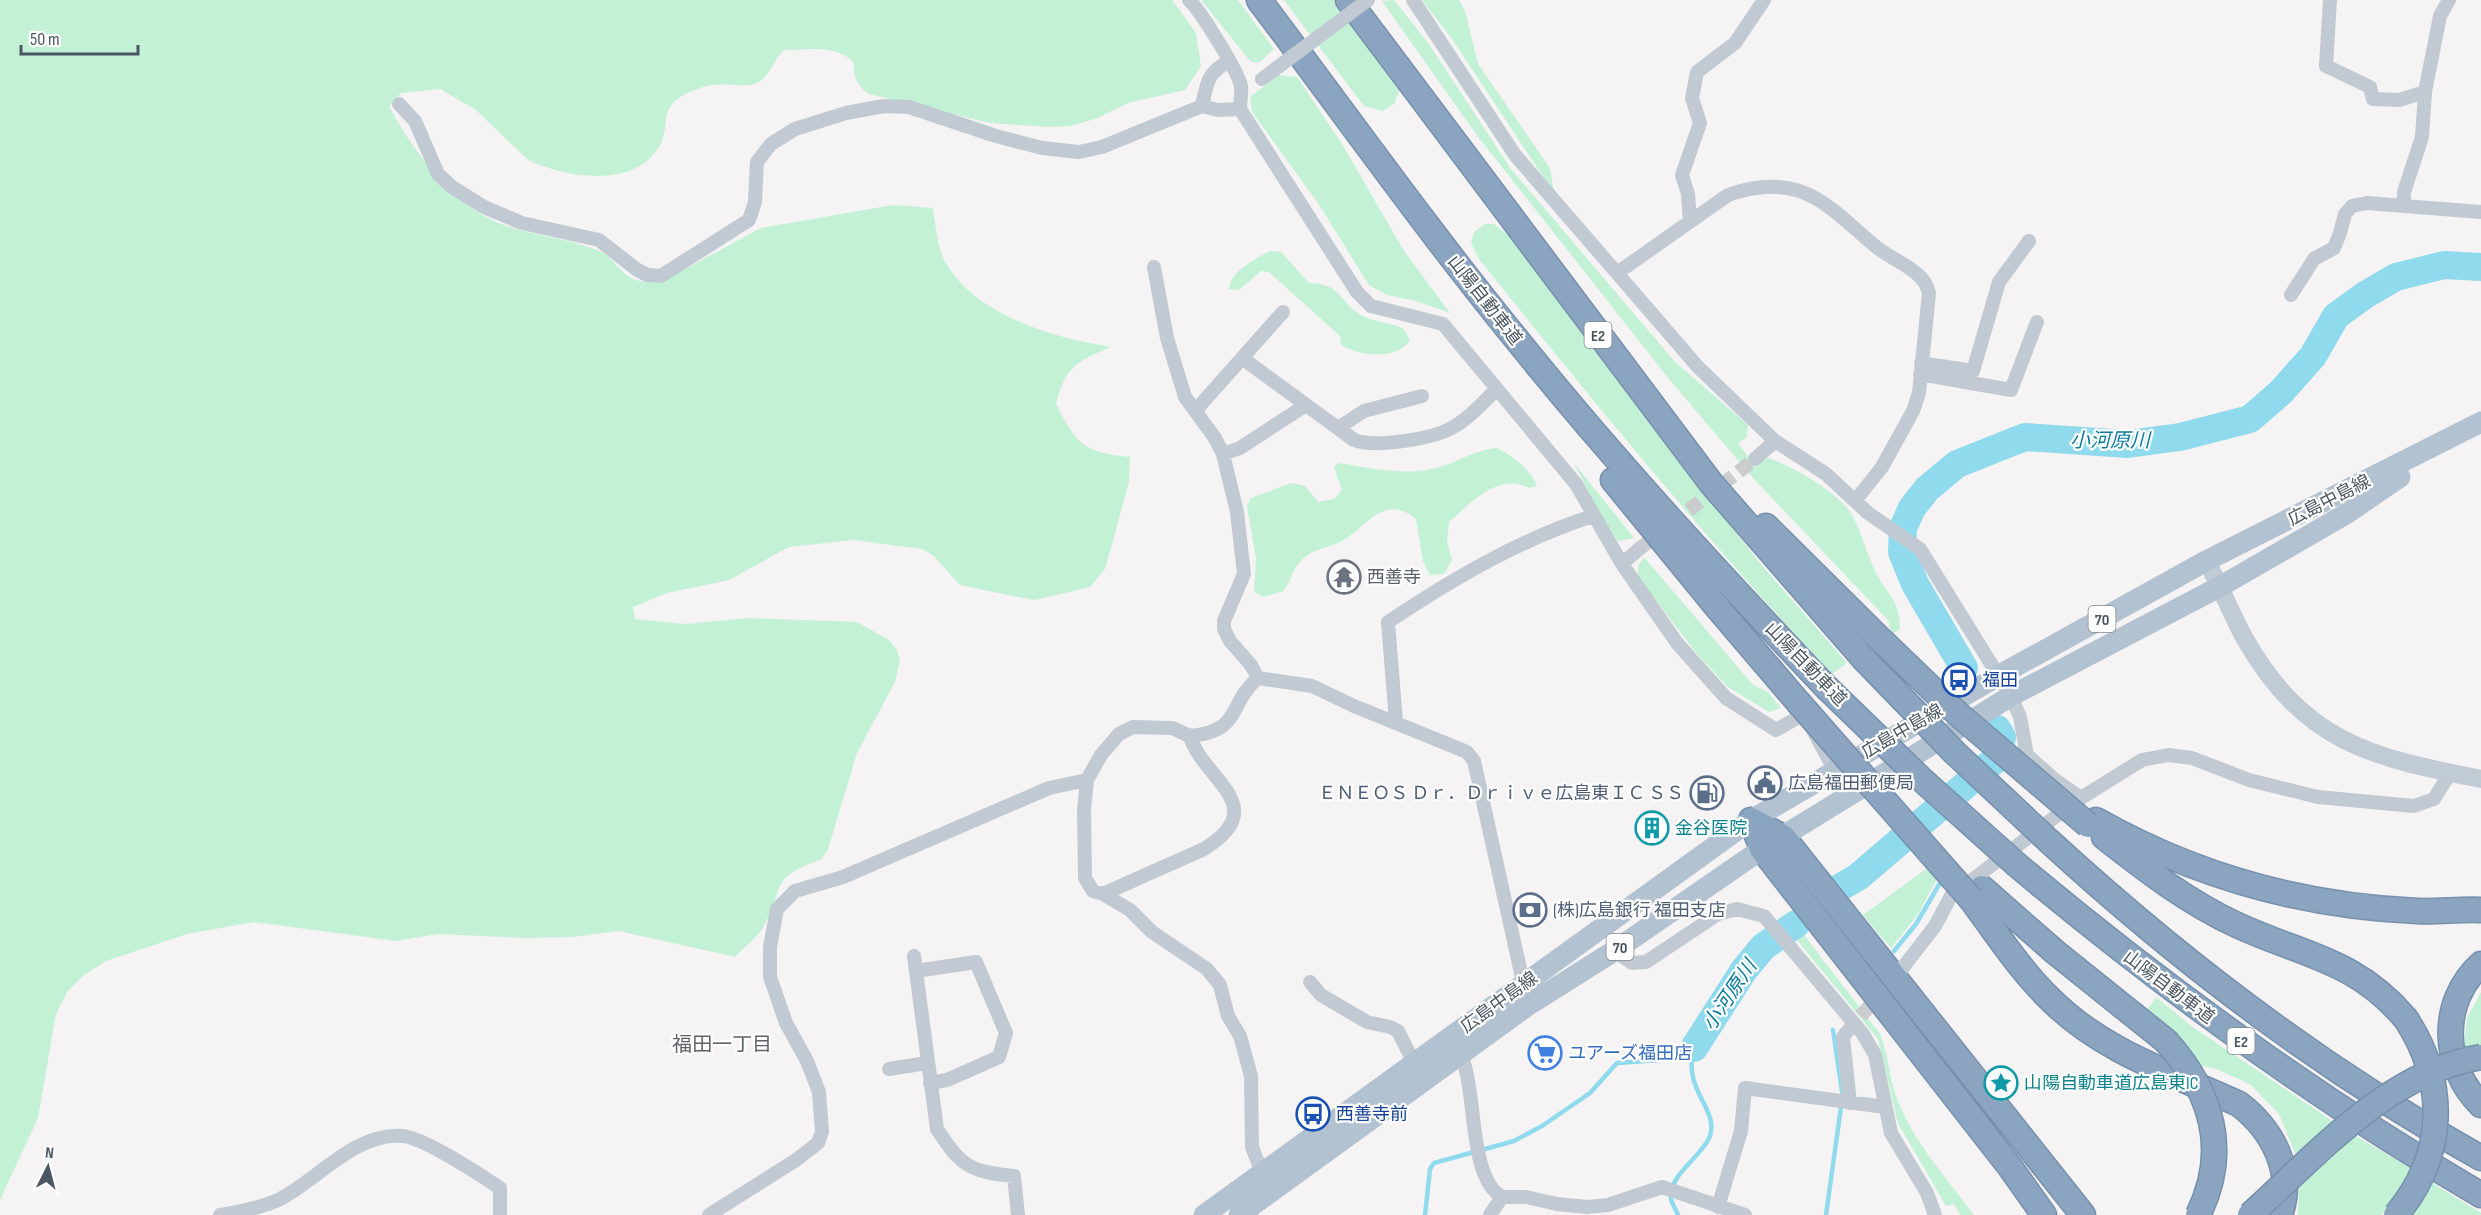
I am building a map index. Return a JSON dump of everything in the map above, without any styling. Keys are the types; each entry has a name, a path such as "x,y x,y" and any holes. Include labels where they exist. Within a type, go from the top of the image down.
{"highway":[{"name":"山陽自動車道","path":"1259,0 1453,259 1576,412 1665,516 1826,687 1920,778 2094,930 2258,1054 2346,1113 2481,1195"},
{"name":"山陽自動車道","path":"1348,0 1711,483 1863,658 1955,753 2123,909 2269,1022 2365,1088 2481,1158"},
{"path":"1453,259 1515,355 1708,597 1860,772 1977,894 2055,952 2166,1041 2192,1074 2204,1095 2210,1115 2212,1164 2208,1190 2198,1215"},
{"path":"1629,375 1764,524 1958,714 2037,783 2092,823 2138,864 2202,907 2238,926 2312,953 2357,974 2377,988 2406,1019 2429,1061 2436,1111 2433,1136 2422,1178 2396,1215"},
{"path":"1751,820 1783,837 2083,1215"},
{"path":"1751,820 1762,849 2003,1158 2044,1215"},
{"path":"2092,823 2160,853 2259,888 2324,902 2386,909 2481,910"},
{"path":"1977,894 2031,979 2078,1023 2134,1058 2239,1104 2254,1116 2276,1147 2282,1167 2284,1190 2280,1215"},
{"path":"2481,964 2471,974 2459,993 2451,1016 2449,1038 2452,1056 2461,1080 2481,1105"},
{"path":"2250,1215 2394,1090 2441,1066 2481,1057"}],"main road":[{"name":"広島中島線","path":"1204,1215 1266,1182 1526,995 1751,820 1834,769 2206,561 2481,422"},
{"name":"広島中島線","path":"1526,995 1614,951 1762,849 2011,696 2221,586 2346,513 2462,433"},
{"name":"広島中島線","path":"1239,1215 1266,1182 1414,1063 1456,1045"}],"street":[{"path":"1189,0 1241,85 1240,110 1357,292 1371,306 1443,324 1576,484 1622,564 1677,643 1726,698 1776,730 1804,714 1834,769"},
{"path":"1241,85 1262,79 1368,0"},
{"path":"1413,0 1515,155 1698,367 1775,441 1826,474 1868,513 1920,549 2011,696 2020,717 2027,754 2055,780 2081,798"},
{"path":"1690,222 1688,194 1682,175 1700,123 1692,98 1697,72 1735,43 1764,0"},
{"path":"2330,0 2326,66 2370,87 2373,99 2399,100 2425,92"},
{"path":"2404,206 2404,192 2422,137 2425,92 2440,16 2449,0"},
{"path":"1202,106 1207,83 1215,69 1228,62"},
{"path":"399,104 415,121 438,174 452,187 484,207 522,223 599,240 636,270 647,275 661,276 749,220 755,202 757,162 771,144 795,129 846,113 884,106 909,107 996,136 1042,148 1079,152 1102,147 1202,106 1218,110 1240,110"},
{"path":"1617,273 1728,195 1748,188 1770,186 1797,190 1814,197 1926,283 1929,293 1913,411 1882,467 1855,501"},
{"path":"2291,295 2314,259 2334,248 2345,214 2352,206 2367,203 2481,212"},
{"path":"1920,368 1973,371 1999,282 2029,241"},
{"path":"1154,267 1167,338 1185,397 1215,438 1223,454 1237,512 1244,574 1238,593 1224,621 1224,629 1258,678"},
{"path":"1196,411 1282,312"},
{"path":"1920,368 2010,390 2037,322"},
{"path":"1242,358 1354,440 1378,445 1453,428 1497,389"},
{"path":"1338,429 1364,411 1422,396"},
{"path":"1223,454 1240,448 1306,405"},
{"path":"1755,459 1775,441"},
{"path":"1395,722 1388,622 1484,564 1593,516"},
{"path":"1622,564 1640,549"},
{"path":"2206,561 2221,586 2244,637 2269,678 2295,708 2325,730 2355,747 2388,759 2481,779"},
{"path":"1266,1182 1252,1147 1251,1076 1240,1036 1228,1016 1221,985 1207,969 1152,932 1130,910 1103,894 1093,891 1085,879 1087,780 1101,755 1119,734 1133,727 1172,728 1190,736 1223,728 1233,717 1249,685 1258,678 1312,686 1467,752 1474,761 1526,995"},
{"path":"1103,894 1204,849 1219,840 1230,822 1235,805 1228,789 1193,748 1190,736"},
{"path":"1901,970 1935,926 1951,896 2081,798 2142,760 2168,755 2192,758 2249,780 2318,797 2414,806 2434,800 2450,773"},
{"path":"709,1215 796,1160 818,1143 822,1132 819,1092 807,1061 786,1023 770,977 770,947 777,909 795,891 843,877 1049,788 1087,780"},
{"path":"1614,951 1632,963 1646,962 1718,914 1737,909 1764,916 1863,1034 1875,1055 1891,1133 1927,1192 1935,1215"},
{"path":"914,956 937,1129 949,1147 968,1167 983,1174 1014,1176 1018,1215"},
{"path":"916,971 976,962 1006,1033 999,1057 947,1080 930,1083"},
{"path":"1310,982 1321,995 1367,1022 1398,1031 1414,1063"},
{"path":"1846,1033 1843,1037 1850,1103"},
{"path":"1456,1045 1470,1079 1479,1157 1490,1186 1502,1197 1526,1197 1557,1204 1609,1210 1662,1187 1745,1215"},
{"path":"890,1069 927,1063"},
{"path":"1718,1207 1741,1131 1745,1088 1885,1107"},
{"path":"220,1215 239,1212 277,1200 346,1154 378,1137 405,1136 468,1166 500,1188 500,1215"},
{"path":"1490,1215 1502,1197"}],"green space":[{"path":"0,0 1172,0 1196,33 1201,66 1185,90 1128,103 1095,119 1070,126 1047,127 990,123 869,94 857,81 854,63 839,53 822,49 784,50 766,76 758,83 752,85 719,84 682,96 669,108 661,143 650,158 636,168 619,174 581,175 562,172 528,160 476,110 440,89 401,93 389,106 420,156 448,188 464,202 496,222 509,227 575,243 603,253 620,270 636,280 663,281 761,228 893,205 933,208 937,238 947,265 961,283 978,298 998,311 1043,331 1111,347 1081,361 1068,373 1056,404 1070,429 1083,444 1101,452 1130,457 1129,482 1105,569 1090,587 1035,600 960,585 933,555 922,549 853,540 789,547 729,580 667,593 633,607 635,619 685,624 749,618 857,622 889,640 897,650 900,660 895,682 857,753 828,849 822,859 786,877 764,926 735,957 619,931 572,937 526,938 438,934 396,941 254,922 187,934 106,961 84,975 67,992 56,1014 38,1118 0,1200"},
{"path":"1201,0 1238,0 1274,49 1260,62 1251,62"},
{"path":"1284,0 1334,0 1399,91 1394,104 1382,111 1364,106"},
{"path":"1394,0 1428,43 1511,169 1675,362 1748,425 1747,437 1738,443 1755,467 1768,458 1778,462 1802,473 1826,489 1846,507 1856,522 1877,575 1896,606 1900,629 1892,634 1888,620 1753,478 1669,379 1476,134 1382,1"},
{"path":"1422,0 1459,0 1465,11 1478,64 1550,168 1554,193 1452,39"},
{"path":"1279,75 1297,77 1342,144 1404,251 1450,313 1416,301 1387,295 1369,285 1318,203 1252,112 1250,97"},
{"path":"1485,224 1494,224 1508,235 1758,561 1847,663 1832,674 1695,522 1608,418 1479,259 1471,243 1474,232"},
{"path":"1270,251 1281,252 1309,283 1328,286 1359,314 1404,329 1410,340 1404,347 1387,354 1367,354 1349,349 1341,345 1340,336 1269,272 1261,271 1239,290 1229,289 1234,276 1239,271"},
{"path":"1497,448 1520,464 1537,486 1529,488 1518,484 1507,484 1496,487 1476,499 1449,522 1447,541 1452,560 1444,574 1430,575 1423,561 1416,519 1394,509 1375,516 1340,542 1309,554 1297,566 1284,591 1263,597 1254,592 1256,558 1247,506 1251,498 1291,483 1305,486 1318,502 1334,499 1342,490 1334,467 1339,463 1387,470 1424,470 1445,466 1481,451"},
{"path":"1574,463 1634,538 1618,541 1603,520"},
{"path":"1644,557 1753,685 1768,692 1781,708 1769,712 1728,687 1697,654 1638,577 1638,566"},
{"path":"1930,866 1939,875 1918,914 1891,948 1863,915"},
{"path":"1804,935 1880,1034 1897,1098 1907,1121 1924,1149 1974,1215 1960,1215 1954,1204 1946,1206 1898,1123 1878,1039 1797,940"},
{"path":"2481,992 2481,1045 2464,1048 2467,1018"},
{"path":"2156,997 2194,1028 2337,1124 2298,1160 2279,1114 2251,1085 2217,1069 2202,1066 2176,1036 2147,1010"},
{"path":"2354,1135 2412,1169 2398,1197 2381,1215 2298,1215 2299,1184"},
{"path":"2432,1183 2481,1213 2481,1215 2409,1215"}],"waterway":[{"name":"小河原川","path":"1964,668 1915,584 1902,552 1903,528 1912,508 1927,489 1957,464 2025,437 2128,444 2180,437 2250,419 2281,392 2313,356 2336,316 2365,295 2396,277 2444,265 2481,267"},
{"name":"小河原川","path":"1839,888 1858,877 1997,758 2002,737 1997,729"},
{"path":"1894,951 1916,924 1940,883"},
{"name":"小河原川","path":"1694,1048 1744,970 1763,947 1796,924"},
{"path":"1833,1030 1843,1098"},
{"path":"1425,1215 1430,1169 1434,1163 1514,1141 1542,1126 1590,1093 1617,1063 1659,1060 1694,1048"},
{"path":"1678,1215 1671,1200 1672,1189 1680,1173 1706,1144 1711,1126 1710,1116 1693,1076 1694,1048"},
{"path":"1826,1215 1841,1107"}],"tunnel":[{"path":"1639,549 1755,459"},
{"path":"1847,1032 1880,994"}],"place":[{"name":"西善寺","path":"1344,577"},
{"name":"福田","path":"1959,680"},
{"name":"広島福田郵便局","path":"1765,783"},
{"name":"ＥＮＥＯＳ Ｄｒ．Ｄｒｉｖｅ広島東ＩＣ ＳＳ","path":"1707,793"},
{"name":"金谷医院","path":"1652,828"},
{"name":"(株)広島銀行 福田支店","path":"1530,910"},
{"name":"ユアーズ福田店","path":"1545,1053"},
{"name":"山陽自動車道広島東IC","path":"2001,1083"},
{"name":"西善寺前","path":"1313,1114"}],"district":[{"name":"福田一丁目","path":"722,1044"}]}
